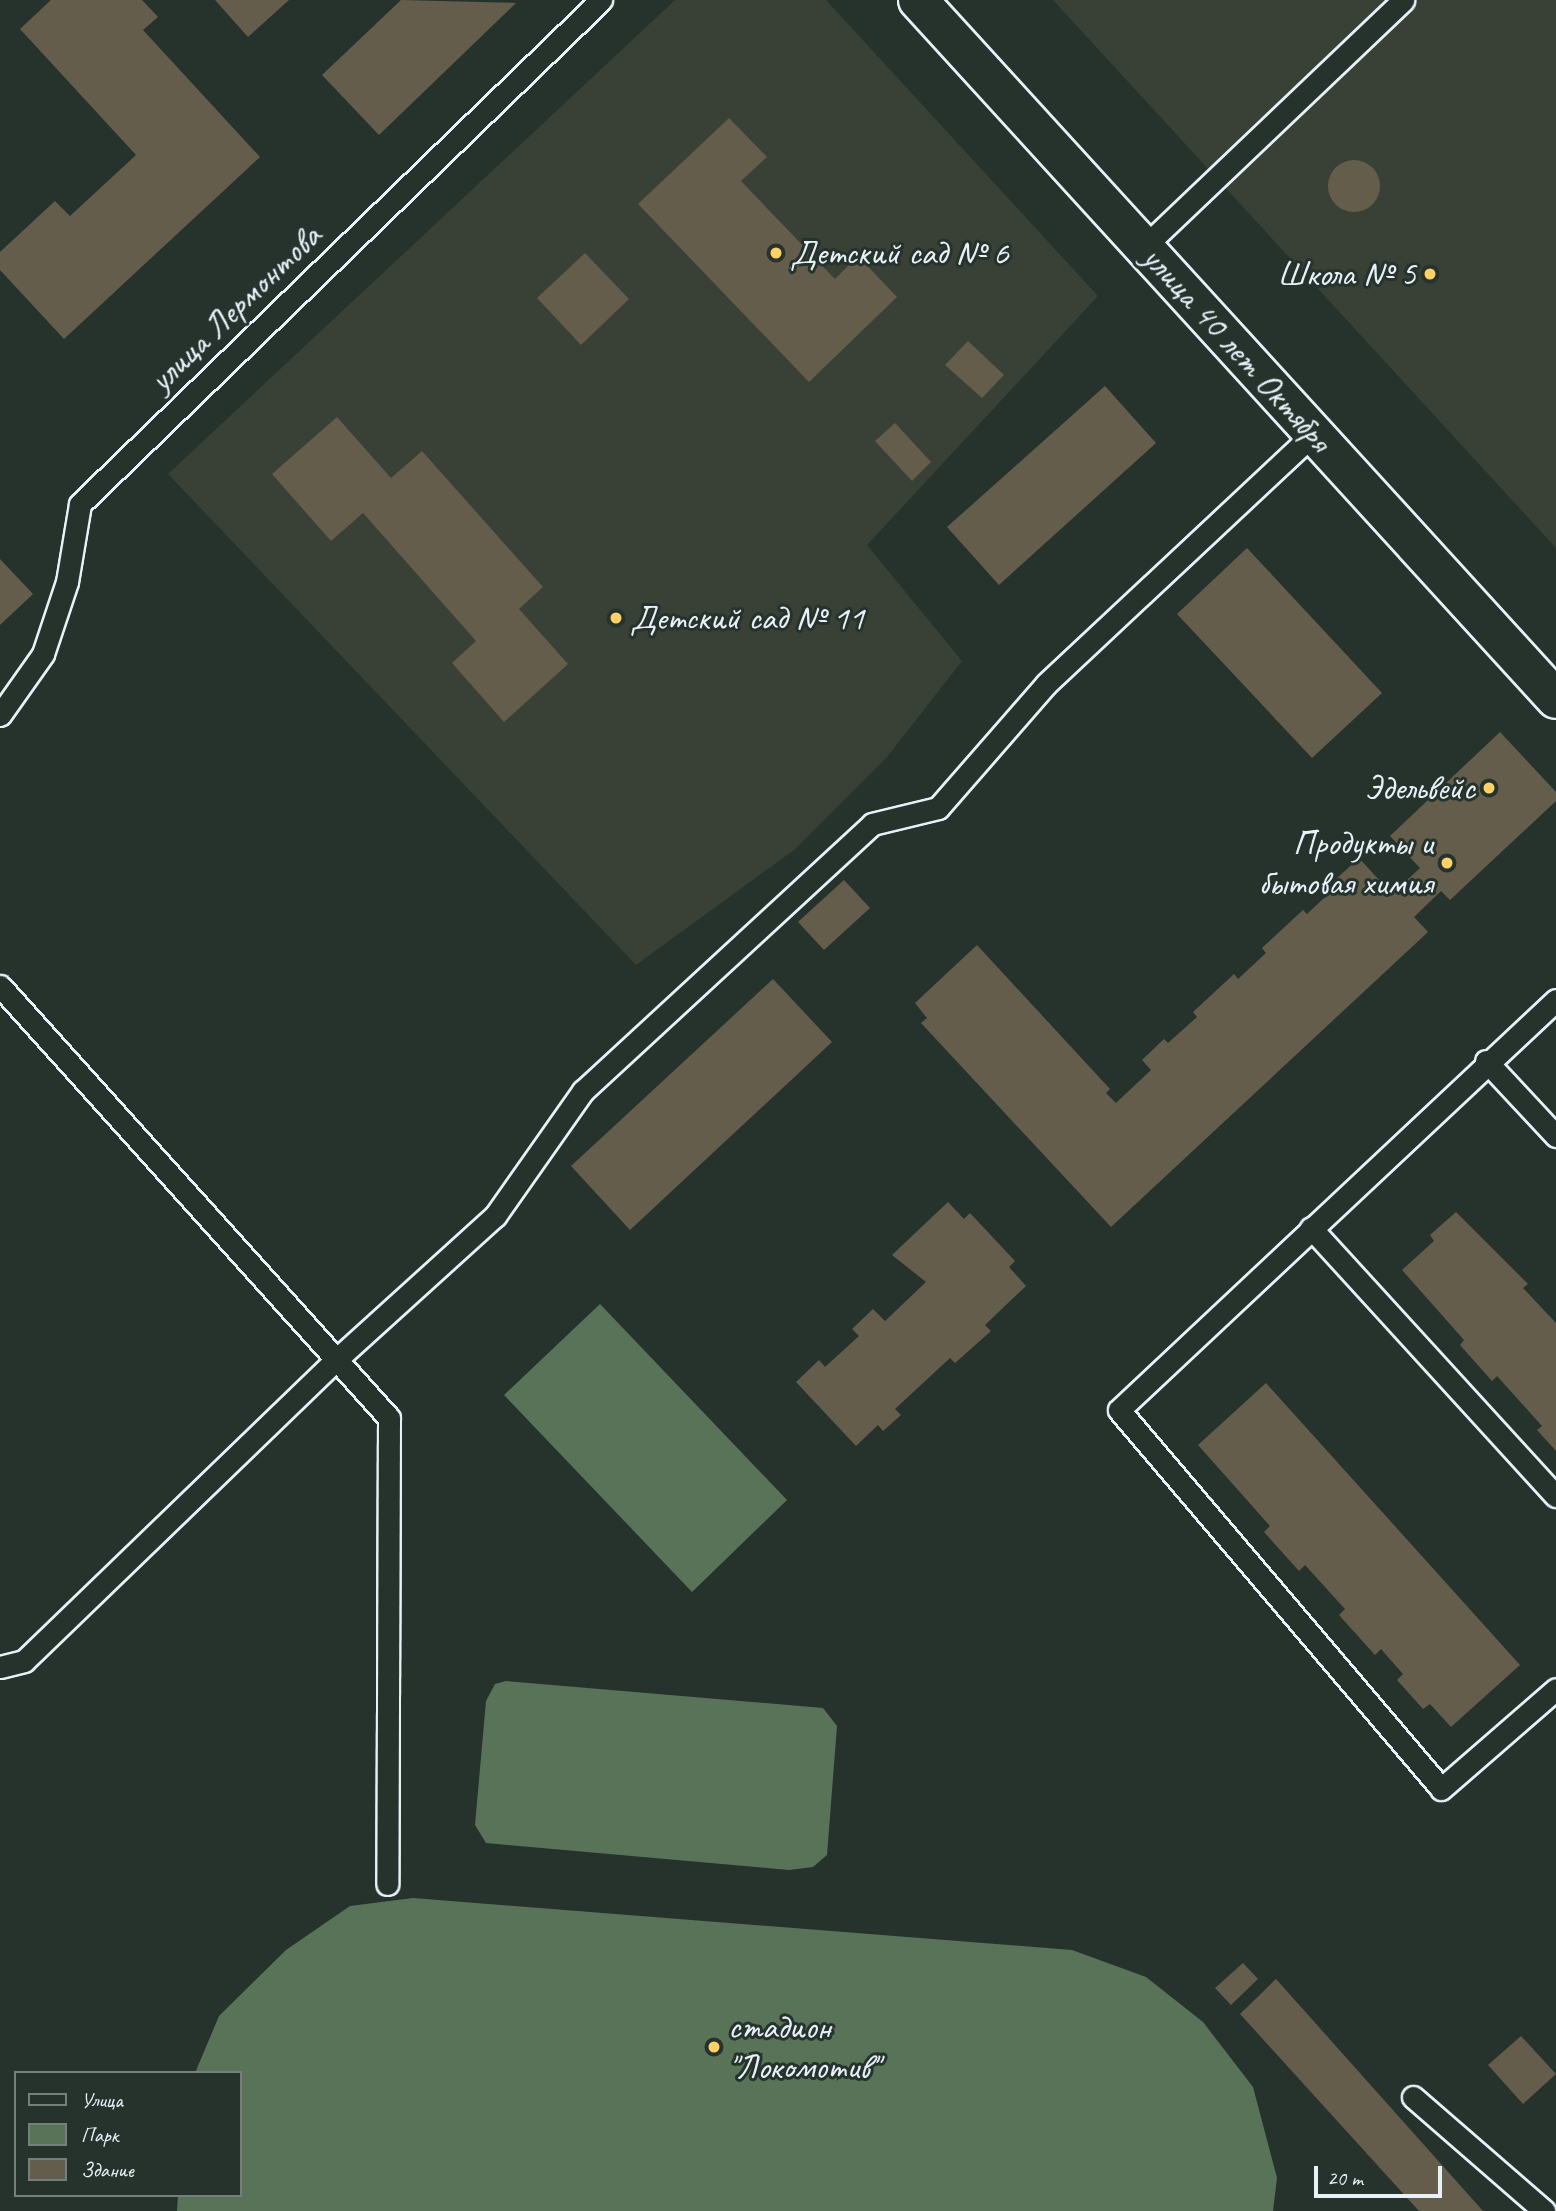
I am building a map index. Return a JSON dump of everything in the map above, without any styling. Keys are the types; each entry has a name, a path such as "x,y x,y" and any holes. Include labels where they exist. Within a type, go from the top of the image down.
{"street":[{"name":"улица 40 лет Октября","path":"918,0 1556,699"}],"lane":[{"name":"улица Лермонтова","path":"0,715 43,654 67,582 80,504 601,0"},
{"path":"1144,247 1403,0"},
{"path":"0,1667 23,1661 336,1360 495,1216 583,1091 872,824 938,808 1046,684 1314,433"},
{"path":"0,986 389,1418 387,1884"},
{"path":"1556,1000 1486,1061 1119,1410 1441,1788 1556,1689"},
{"path":"1486,1061 1556,1136"},
{"path":"1311,1228 1556,1496"},
{"path":"1413,2097 1544,2211"}],"shaded area":[{"path":"675,0 826,0 1098,296 867,545 962,661 887,757 794,850 636,965 168,474"},
{"name":"Школа № 5","path":"1053,0 1556,0 1556,548"}],"green space":[{"path":"600,1304 787,1500 692,1592 504,1395"},
{"path":"506,1681 823,1708 837,1726 827,1855 813,1867 789,1870 486,1843 475,1825 486,1701 495,1684"},
{"name":"стадион \"Локомотив\"","path":"413,1898 1072,1950 1146,1977 1203,2022 1253,2087 1277,2178 1273,2211 177,2211 178,2197 242,2197 242,2071 196,2071 219,2016 286,1950 350,1906"}],"building":[{"path":"51,0 142,0 158,17 143,30 260,157 64,339 0,270 0,252 55,201 70,216 136,155 20,29"},
{"path":"215,0 289,0 248,37"},
{"path":"401,0 516,3 379,135 322,75"},
{"path":"729,118 767,157 741,181 835,279 858,256 897,297 809,382 638,204"},
{"path":"1354,160 1364,162 1372,168 1378,176 1378,196 1372,204 1364,210 1354,212 1344,210 1336,204 1330,196 1328,186 1330,176 1336,168 1344,162"},
{"path":"585,253 629,299 581,345 537,298"},
{"path":"968,341 1004,375 982,398 945,365"},
{"path":"1105,386 1156,443 999,585 947,527"},
{"path":"337,417 391,478 422,451 543,587 519,609 568,664 504,722 452,663 476,641 363,513 331,541 272,474"},
{"path":"895,423 931,462 912,481 875,441"},
{"path":"1247,548 1382,693 1312,758 1177,614"},
{"path":"0,559 33,594 0,625"},
{"path":"1500,732 1556,792 1556,801 1450,900 1441,891 1414,917 1428,932 1111,1227 921,1023 927,1018 915,1003 977,945 1110,1089 1106,1093 1116,1103 1151,1070 1142,1060 1164,1039 1168,1043 1197,1017 1193,1012 1234,974 1238,979 1266,953 1262,948 1303,910 1307,914 1339,884 1335,880 1359,858 1392,894 1420,868 1390,836"},
{"path":"844,880 870,908 824,950 798,922"},
{"path":"773,979 832,1042 630,1230 571,1166"},
{"path":"948,1202 964,1219 970,1213 1015,1261 1009,1267 1026,1286 985,1325 991,1331 955,1363 950,1358 895,1409 901,1415 883,1431 878,1425 856,1446 796,1382 819,1360 825,1367 859,1336 852,1329 873,1309 885,1321 926,1282 892,1255"},
{"path":"1456,1212 1528,1284 1523,1288 1556,1323 1556,1451 1537,1430 1542,1426 1497,1376 1492,1381 1460,1345 1464,1340 1402,1270 1434,1241 1430,1235"},
{"path":"1266,1383 1520,1665 1451,1727 1430,1704 1423,1709 1397,1680 1403,1674 1381,1649 1375,1655 1339,1615 1345,1609 1305,1565 1299,1571 1264,1532 1270,1526 1198,1445"},
{"path":"1243,1963 1258,1979 1231,2005 1215,1988"},
{"path":"1276,1979 1483,2211 1419,2211 1240,2014"},
{"path":"1521,2036 1556,2074 1523,2104 1488,2065"}],"place":[{"name":"Детский сад № 6","path":"776,253"},
{"name":"Школа № 5","path":"1430,274"},
{"name":"Детский сад № 11","path":"616,618"},
{"name":"Эдельвейс","path":"1489,788"},
{"name":"Продукты и бытовая химия","path":"1447,863"},
{"name":"стадион \"Локомотив\"","path":"714,2047"}]}
